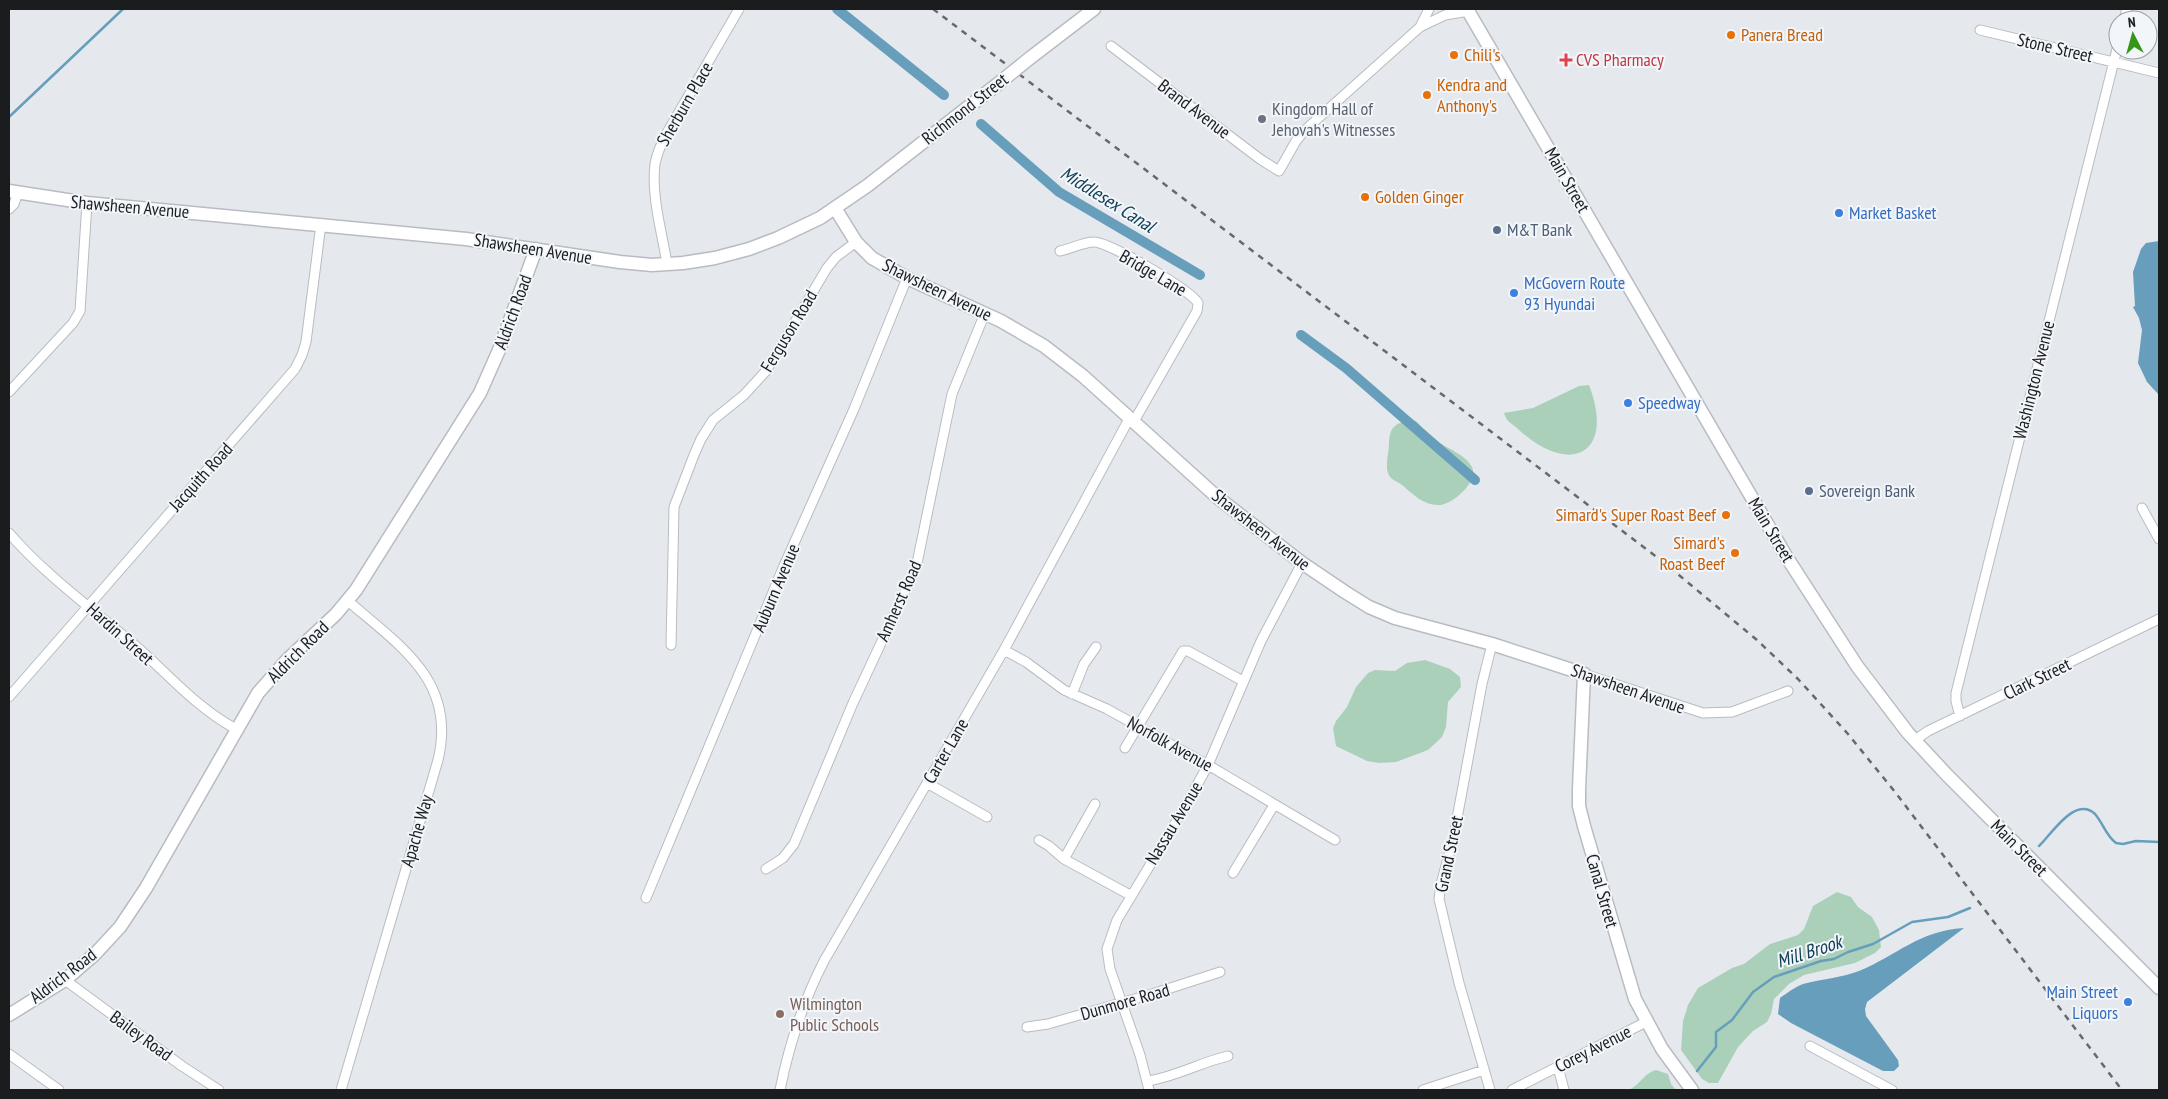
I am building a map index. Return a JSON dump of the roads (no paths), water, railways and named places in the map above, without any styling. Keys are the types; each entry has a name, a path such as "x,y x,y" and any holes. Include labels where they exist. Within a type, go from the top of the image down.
{"main road":[{"name":"Richmond Street","path":"836,208 1094,9"},
{"name":"Main Street","path":"1468,10 1786,556 1857,666 1915,740 1998,827 2159,988"},
{"name":"Shawsheen Avenue","path":"13,192 87,204 320,224 466,239 620,262 667,264 715,258 749,249 799,229 836,208 856,242 872,258 907,278 986,313 1030,336 1058,356 1223,502 1302,563 1358,600 1382,613 1492,644 1584,674"},
{"name":"Aldrich Road","path":"9,1014 65,980 95,954 120,927 146,888 258,693 277,670 348,601 480,392 499,350 536,250"},
{"name":"Canal Street","path":"1584,674 1579,806 1626,972 1638,1005 1646,1022 1692,1090"}],"street":[{"name":"Sherburn Place","path":"667,264 656,191 655,164 658,152 668,131 739,9"},
{"path":"1420,27 1429,9"},
{"path":"1420,27 1445,15 1468,10"},
{"name":"Brand Avenue","path":"1111,46 1260,159 1279,171 1296,141 1310,125 1420,27"},
{"name":"Stone Street","path":"1980,30 2159,73"},
{"name":"Washington Avenue","path":"1960,716 1956,692 2114,62"},
{"path":"9,209 14,204 13,192"},
{"path":"9,392 73,322 80,311 87,204"},
{"name":"Jacquith Road","path":"9,697 300,362 306,342 320,224"},
{"name":"Ferguson Road","path":"671,645 674,507 701,439 714,420 744,395 766,372 826,268 836,257 856,242"},
{"name":"Bridge Lane","path":"1060,251 1088,243 1099,243 1179,286 1190,293 1198,303 1197,311 1131,421"},
{"name":"Auburn Avenue","path":"646,898 783,568 854,409 907,278"},
{"name":"Amherst Road","path":"766,869 783,858 794,844 853,703 916,568 952,394 986,313"},
{"name":"Carter Lane","path":"780,1090 796,1024 812,983 1004,650 1131,421"},
{"path":"2142,508 2159,538"},
{"name":"Hardin Street","path":"9,533 31,556 89,605 190,696 215,717 236,729"},
{"name":"Nassau Avenue","path":"1148,1086 1110,969 1107,949 1112,930 1130,895 1186,805 1208,765 1268,627 1302,563"},
{"name":"Apache Way","path":"341,1090 438,760 442,730 437,699 430,680 418,663 404,648 348,601"},
{"name":"Clark Street","path":"1915,740 1928,731 2159,619"},
{"name":"Grand Street","path":"1490,1090 1439,900 1440,884 1453,840 1482,684 1492,644"},
{"path":"1072,694 1084,664 1096,647"},
{"name":"Norfolk Avenue","path":"1004,650 1026,662 1072,694 1107,709 1208,765 1335,840"},
{"path":"1124,748 1183,650 1243,681"},
{"name":"Shawsheen Avenue","path":"1584,674 1693,711 1713,714 1732,712 1788,691"},
{"path":"927,782 987,817"},
{"path":"1064,859 1095,804"},
{"path":"1234,873 1274,805"},
{"path":"1039,840 1064,859 1130,895"},
{"name":"Dunmore Road","path":"1027,1027 1041,1026 1220,972"},
{"name":"Bailey Road","path":"65,980 182,1066 218,1090"},
{"name":"Corey Avenue","path":"1512,1090 1646,1022"},
{"path":"1810,1046 1892,1090"},
{"path":"9,1054 60,1090"},
{"path":"1148,1086 1214,1059 1228,1056"},
{"path":"1558,1067 1564,1090"},
{"path":"1423,1090 1484,1070"}],"water":[{"path":"2159,241 2159,395 2147,382 2138,363 2142,330 2139,318 2133,307 2135,306 2133,272 2141,249 2146,243"},
{"path":"1964,928 1867,1002 1866,1016 1898,1060 1899,1066 1894,1071 1883,1071 1791,1023 1778,1014 1780,998 1800,985 1859,971 1921,939 1948,930"}],"waterway":[{"path":"9,117 123,9"},
{"name":"Middlesex Canal","path":"837,9 944,95"},
{"name":"Middlesex Canal","path":"981,124 1059,192 1200,275"},
{"name":"Middlesex Canal","path":"1301,335 1346,368 1475,480"},
{"name":"Mill Brook","path":"2039,846 2064,819 2080,809 2087,809 2095,814 2116,843 2123,844 2136,841 2159,842"},
{"name":"Mill Brook","path":"1697,1071 1716,1047 1716,1032 1732,1020 1753,992 1774,977 1821,961 1834,959 1848,952 1873,944 1912,922 1948,917 1970,908"}],"railway":[{"path":"933,9 1662,561 1757,640 1798,679 1848,734 1895,792 2122,1090"}],"place":[{"name":"Panera Bread","path":"1731,35"},
{"name":"Chili's","path":"1454,55"},
{"name":"CVS Pharmacy","path":"1566,60"},
{"name":"Kendra and Anthony's","path":"1427,95"},
{"name":"Kingdom Hall of Jehovah's Witnesses","path":"1262,119"},
{"name":"Golden Ginger","path":"1365,197"},
{"name":"Market Basket","path":"1839,213"},
{"name":"M&T Bank","path":"1497,230"},
{"name":"McGovern Route 93 Hyundai","path":"1514,293"},
{"name":"Speedway","path":"1628,403"},
{"name":"Sovereign Bank","path":"1809,491"},
{"name":"Simard's Super Roast Beef","path":"1726,515"},
{"name":"Simard's Roast Beef","path":"1735,553"},
{"name":"Main Street Liquors","path":"2128,1002"},
{"name":"Wilmington Public Schools","path":"780,1014"}]}
